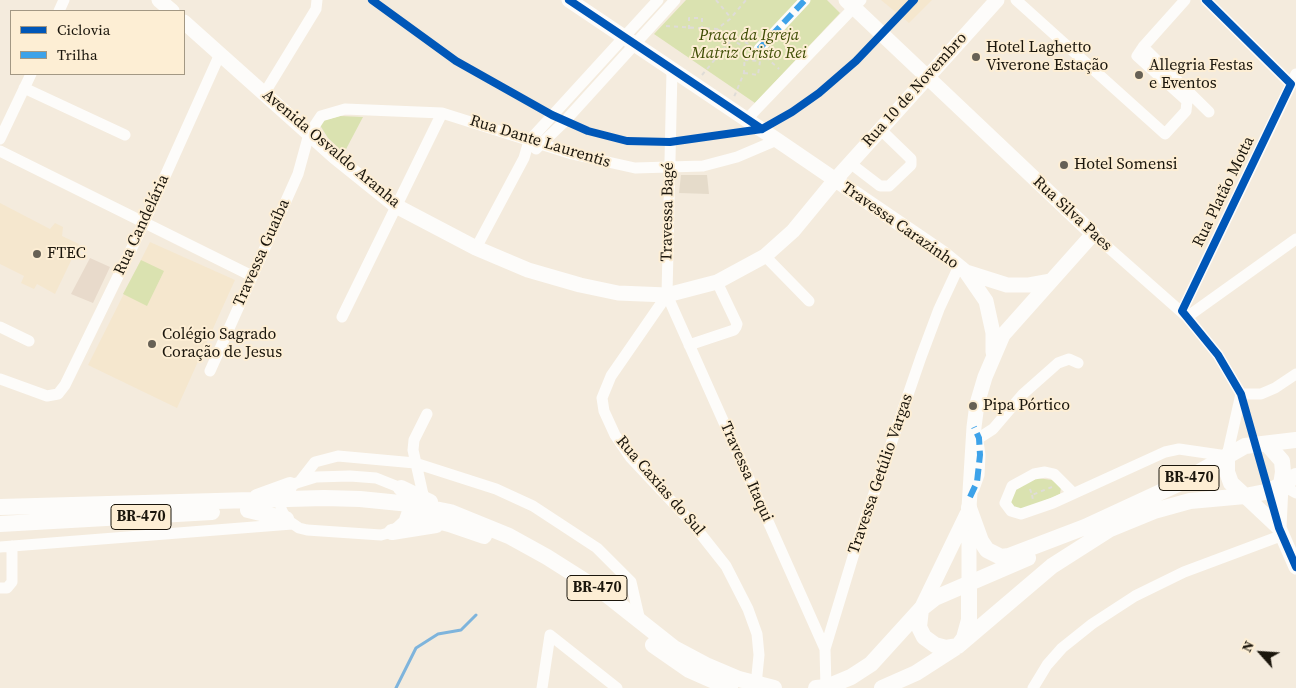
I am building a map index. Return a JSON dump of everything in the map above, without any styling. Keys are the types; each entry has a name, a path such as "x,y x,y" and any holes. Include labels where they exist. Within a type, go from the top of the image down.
{"highway":[{"name":"BR-470","path":"816,688 827,687 851,677 871,664 921,610 943,595 1028,559 1085,527 1178,484 1245,446 1268,445 1296,440"},
{"path":"1268,445 1282,461 1281,485"},
{"path":"1227,456 1227,472 1231,483 1245,496"},
{"name":"BR-470","path":"882,688 926,668 958,646 1052,566 1110,529 1154,511 1190,501 1245,496 1270,491 1296,476"},
{"path":"247,506 296,483"},
{"path":"401,488 414,506"},
{"path":"969,502 981,541 987,550 1001,557 1009,556 1085,527"},
{"name":"BR-470","path":"0,507 247,506 285,513 344,507 414,506 449,518 502,532 607,594 674,648 706,666 756,685 774,688"},
{"name":"BR-470","path":"0,524 247,506"},
{"name":"BR-470","path":"449,518 560,575 596,597 669,658 712,682 730,688"},
{"path":"392,532 449,518"},
{"path":"921,610 919,627 924,637 946,648 958,646 968,628 970,585"},
{"path":"943,595 956,600 970,614"}],"main road":[{"path":"159,0 171,10"},
{"name":"Travessa Carazinho","path":"569,0 777,140 962,269 1007,285 1029,285 1051,280"},
{"name":"Rua 10 de Novembro","path":"834,180 997,0"},
{"name":"Rua Silva Paes","path":"854,3 927,76 1093,234"},
{"name":"Avenida Osvaldo Aranha","path":"185,23 310,134 396,206 476,248 528,270 580,285 618,292 667,295 717,282 765,256 792,231 834,180"},
{"path":"970,585 969,502 977,404 993,354 1008,329 1093,234"},
{"name":"Travessa Carazinho","path":"962,269 986,302 994,332 993,354"},
{"path":"1281,485 1281,532"},
{"path":"1245,496 1281,532 1296,567"},
{"path":"921,610 969,502"}],"street":[{"path":"264,94 316,9 317,0"},
{"path":"524,158 541,145 629,40 658,0"},
{"path":"476,248 524,158 529,140 629,40 651,25 675,0"},
{"path":"759,49 805,0"},
{"path":"1016,0 1161,132 1167,133 1186,111 1187,101 1137,56 1185,0"},
{"path":"1206,0 1293,79"},
{"path":"746,120 854,3"},
{"path":"1143,47 1209,112"},
{"name":"Rua Candelária","path":"0,379 48,396 58,394 65,385 144,223 220,54"},
{"name":"Travessa Bagé","path":"667,295 672,70"},
{"path":"0,139 30,75"},
{"name":"Rua Platão Motta","path":"1184,314 1293,79"},
{"path":"24,88 125,134"},
{"name":"Rua Dante Laurentis","path":"310,134 321,116 345,109 442,113 541,145 609,164 635,168 702,166 737,157 777,140"},
{"path":"342,317 442,113"},
{"path":"850,163 880,186 889,186 911,165 911,159 880,129"},
{"name":"Travessa Guaíba","path":"210,371 298,174 310,134"},
{"path":"0,151 252,276"},
{"name":"Rua Silva Paes","path":"1093,234 1184,314 1218,356 1241,394"},
{"path":"1184,314 1296,239"},
{"path":"765,256 809,301"},
{"name":"Travessa Getúlio Vargas","path":"826,688 825,649 890,443 939,309 962,269"},
{"path":"690,346 734,330 736,327 737,324 717,282"},
{"name":"Travessa Itaqui","path":"667,295 825,649"},
{"name":"Rua Caxias do Sul","path":"667,295 611,376 602,398 604,411 615,435 630,457 692,523 726,566 748,609 757,634 759,655 756,685"},
{"path":"0,327 29,341"},
{"path":"976,432 993,429 1024,394 1058,363 1069,360 1078,363"},
{"path":"1073,493 1050,472 1034,474 1012,486 1005,503 1011,511 1021,514 1073,493 1165,452 1188,450 1227,456 1241,394 1262,394 1296,374"},
{"path":"0,547 285,513 307,530 381,535 392,532 404,521 414,506 416,462 414,440 428,414"},
{"path":"285,513 296,483 315,462 338,456 416,462 496,489 533,506 597,548 631,582 640,622"},
{"path":"296,483 350,476 376,478 401,488"},
{"path":"1281,485 1296,493"},
{"path":"1033,688 1047,665 1062,648 1092,624 1135,596 1184,572 1281,532"},
{"path":"0,588 7,588 12,582 12,546"},
{"path":"542,688 550,635 617,688"}],"path":[{"path":"716,0 731,18"},
{"path":"717,29 731,18 746,0"},
{"path":"689,29 689,18 702,18 702,29"},
{"path":"651,25 689,29 717,29 745,48 744,73 729,108"},
{"path":"695,85 732,39"},
{"path":"744,73 758,75 760,61 745,60"},
{"path":"1032,495 1063,482"},
{"path":"1027,505 1034,502 1028,483"}],"shaded area":[{"path":"881,0 932,0 909,23"},
{"path":"681,175 707,175 709,194 679,193"},
{"name":"FTEC","path":"0,203 50,229 55,223 63,227 62,236 79,244 55,294 37,284 34,289 21,283 24,276 0,264"},
{"name":"Colégio Sagrado Coração de Jesus","path":"150,242 235,280 177,408 88,365"},
{"path":"90,258 110,267 93,303 71,294"}],"green space":[{"name":"Praça da Igreja Matriz Cristo Rei","path":"686,0 827,0 840,13 755,103 654,34"},
{"path":"340,116 363,117 344,153 328,138 318,122"},
{"path":"141,260 164,271 147,306 123,294"},
{"path":"1037,478 1052,480 1061,487 1060,494 1021,511 1012,510 1010,491"}],"waterway":[{"path":"396,688 416,648 438,634 461,630 476,615"}],"railway":[{"path":"882,34 914,0"}],"marked path":[{"path":"759,49 805,0"},
{"path":"970,497 977,482 980,455 979,438 974,427"}],"cycle path":[{"path":"372,0 456,61 552,115 588,131 627,141 670,142 762,129 792,112 819,93 856,61 914,0"},
{"path":"569,0 762,129"},
{"path":"1206,0 1291,84 1182,311 1218,355 1241,394 1279,528 1296,567"}],"place":[{"name":"Hotel Laghetto Viverone Estação","path":"976,57"},
{"name":"Allegria Festas e Eventos","path":"1139,75"},
{"name":"Hotel Somensi","path":"1064,165"},
{"name":"FTEC","path":"37,254"},
{"name":"Colégio Sagrado Coração de Jesus","path":"152,344"},
{"name":"Pipa Pórtico","path":"973,406"}]}
